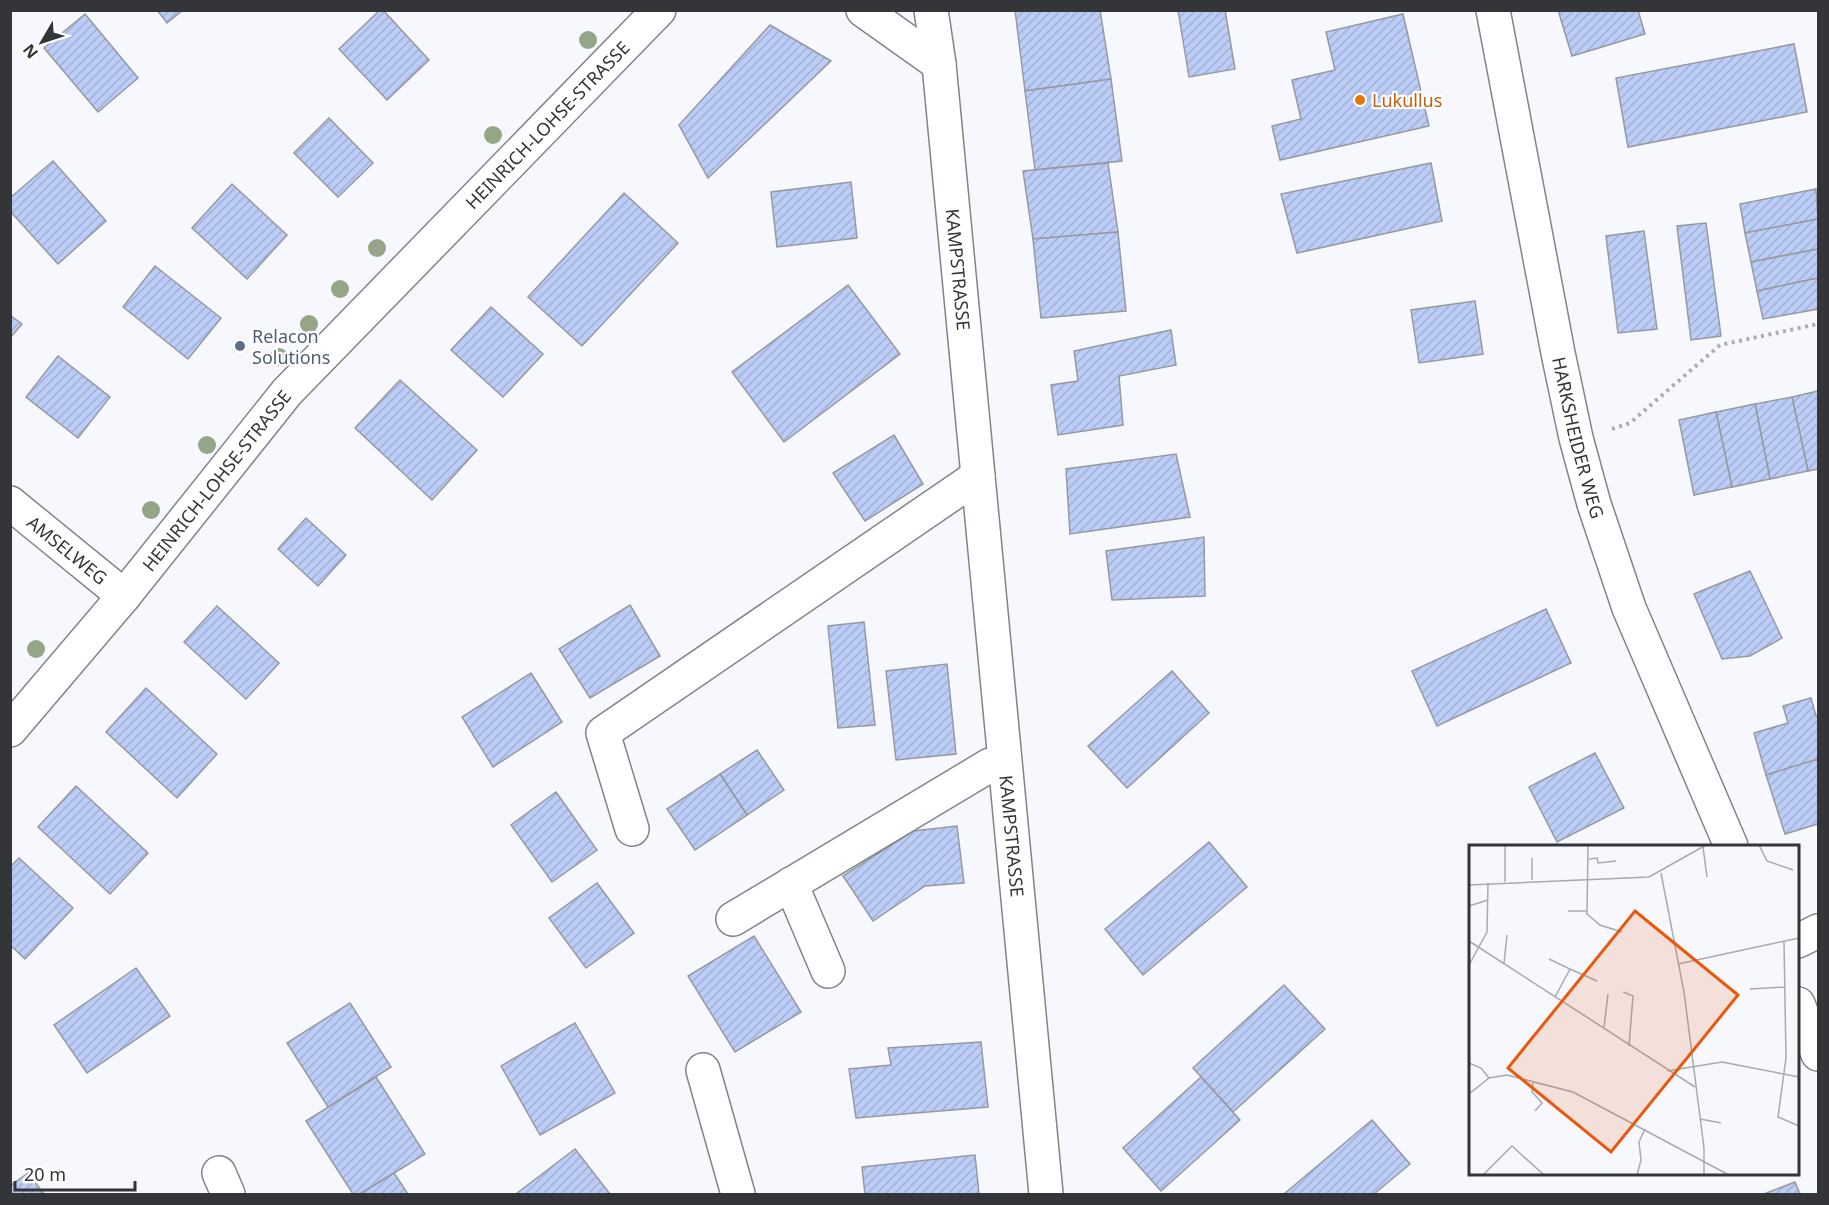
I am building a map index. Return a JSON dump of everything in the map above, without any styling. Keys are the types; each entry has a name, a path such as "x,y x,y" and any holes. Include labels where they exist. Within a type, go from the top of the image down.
{"street":[{"name":"HEINRICH-LOHSE-STRASSE","path":"10,729 124,596 287,392 659,10"},
{"path":"863,10 939,64"},
{"name":"KAMPSTRASSE","path":"931,10 939,64 1046,1194"},
{"name":"HARKSHEIDER WEG","path":"1493,10 1576,438 1594,504 1629,608 1731,845"},
{"path":"632,829 603,733 978,476"},
{"name":"AMSELWEG","path":"10,503 124,596"},
{"path":"733,919 990,765"},
{"path":"792,884 828,971"},
{"path":"1799,940 1818,932"},
{"path":"1799,1009 1818,1054"},
{"path":"703,1070 738,1194"}],"path":[{"path":"1576,438 1630,423 1720,345 1818,324"}],"building":[{"path":"157,10 183,10 167,23"},
{"path":"380,10 383,10 429,60 387,100 339,49"},
{"path":"1015,10 1100,10 1111,79 1025,91"},
{"path":"1178,10 1225,10 1235,69 1189,77"},
{"path":"1558,10 1638,10 1645,34 1572,56"},
{"path":"85,14 138,78 98,112 44,48"},
{"name":"Lukullus","path":"1403,14 1429,126 1280,160 1272,126 1301,119 1292,80 1335,70 1326,32"},
{"path":"770,25 831,61 708,178 679,125"},
{"path":"1794,44 1807,112 1628,147 1616,78"},
{"path":"1111,79 1122,161 1035,170 1025,91"},
{"path":"329,118 373,163 338,197 294,153"},
{"path":"53,161 106,221 58,264 10,211 10,198"},
{"path":"1108,163 1118,232 1033,239 1023,171"},
{"path":"1431,163 1442,221 1297,253 1281,194"},
{"path":"851,182 857,238 777,247 771,192"},
{"path":"232,184 287,235 247,279 192,228"},
{"path":"1816,189 1818,219 1745,233 1740,204"},
{"path":"624,193 678,243 582,346 528,297"},
{"path":"1818,219 1818,249 1751,262 1745,233"},
{"path":"1706,223 1721,336 1691,340 1677,226"},
{"path":"1644,231 1657,329 1618,333 1606,236"},
{"path":"1118,232 1126,311 1041,318 1033,239"},
{"path":"1818,249 1818,278 1757,291 1751,262"},
{"path":"155,266 221,318 188,359 123,307"},
{"path":"1818,278 1818,309 1763,319 1757,291"},
{"path":"848,285 900,354 784,442 732,372"},
{"path":"1475,301 1483,354 1419,363 1411,310"},
{"path":"491,307 543,354 503,397 451,350"},
{"path":"10,315 22,324 10,338"},
{"path":"1171,330 1176,365 1119,376 1123,425 1058,435 1051,385 1078,381 1074,351"},
{"path":"58,356 110,397 78,438 26,397"},
{"path":"400,380 477,450 432,500 355,428"},
{"path":"1818,391 1818,469 1808,471 1792,397"},
{"path":"1792,397 1808,471 1770,479 1755,404"},
{"path":"1755,404 1770,479 1732,487 1716,412"},
{"path":"1716,412 1732,487 1694,495 1679,420"},
{"path":"894,435 923,484 865,521 833,473"},
{"path":"1176,454 1190,517 1070,534 1066,469"},
{"path":"306,518 346,555 318,586 278,549"},
{"path":"1204,537 1205,596 1112,600 1106,551"},
{"path":"1750,571 1782,638 1750,656 1722,659 1694,594"},
{"path":"630,605 660,656 590,698 559,649"},
{"path":"217,606 279,663 246,699 184,642"},
{"path":"1546,609 1571,663 1437,726 1412,671"},
{"path":"864,622 875,725 838,728 828,626"},
{"path":"947,664 956,754 896,760 886,671"},
{"path":"1172,671 1209,713 1127,788 1088,746"},
{"path":"531,673 562,722 493,767 462,717"},
{"path":"146,688 217,754 177,798 106,732"},
{"path":"1811,698 1816,716 1818,715 1818,759 1766,775 1754,733 1788,723 1783,706"},
{"path":"757,750 784,790 747,815 720,774"},
{"path":"1595,753 1624,808 1557,842 1529,787"},
{"path":"1818,759 1818,824 1785,834 1766,775"},
{"path":"720,774 747,815 695,850 667,809"},
{"path":"76,786 148,853 110,894 38,827"},
{"path":"556,792 597,850 552,882 511,825"},
{"path":"957,826 964,883 925,886 873,921 843,876 913,831"},
{"path":"1209,842 1247,887 1143,975 1105,929"},
{"path":"19,858 73,908 25,959 10,945 10,867"},
{"path":"597,883 634,933 586,968 549,918"},
{"path":"754,936 801,1012 735,1052 688,976"},
{"path":"136,968 170,1016 87,1073 54,1025"},
{"path":"1284,985 1325,1029 1233,1112 1193,1068"},
{"path":"350,1003 391,1067 328,1107 287,1043"},
{"path":"575,1023 615,1093 540,1135 501,1066"},
{"path":"981,1042 988,1107 856,1118 849,1069 891,1065 888,1048"},
{"path":"376,1077 425,1154 360,1194 353,1194 306,1121"},
{"path":"1201,1077 1240,1120 1161,1191 1123,1148"},
{"path":"1372,1120 1410,1164 1374,1194 1284,1194"},
{"path":"575,1149 610,1194 516,1194"},
{"path":"975,1155 979,1194 865,1194 862,1167"},
{"path":"28,1173 44,1194 10,1194 10,1186"},
{"path":"394,1173 408,1194 360,1194"},
{"path":"1795,1182 1800,1194 1764,1194"}],"place":[{"name":"Lukullus","path":"1360,100"},
{"name":"Relacon Solutions","path":"240,346"}]}
